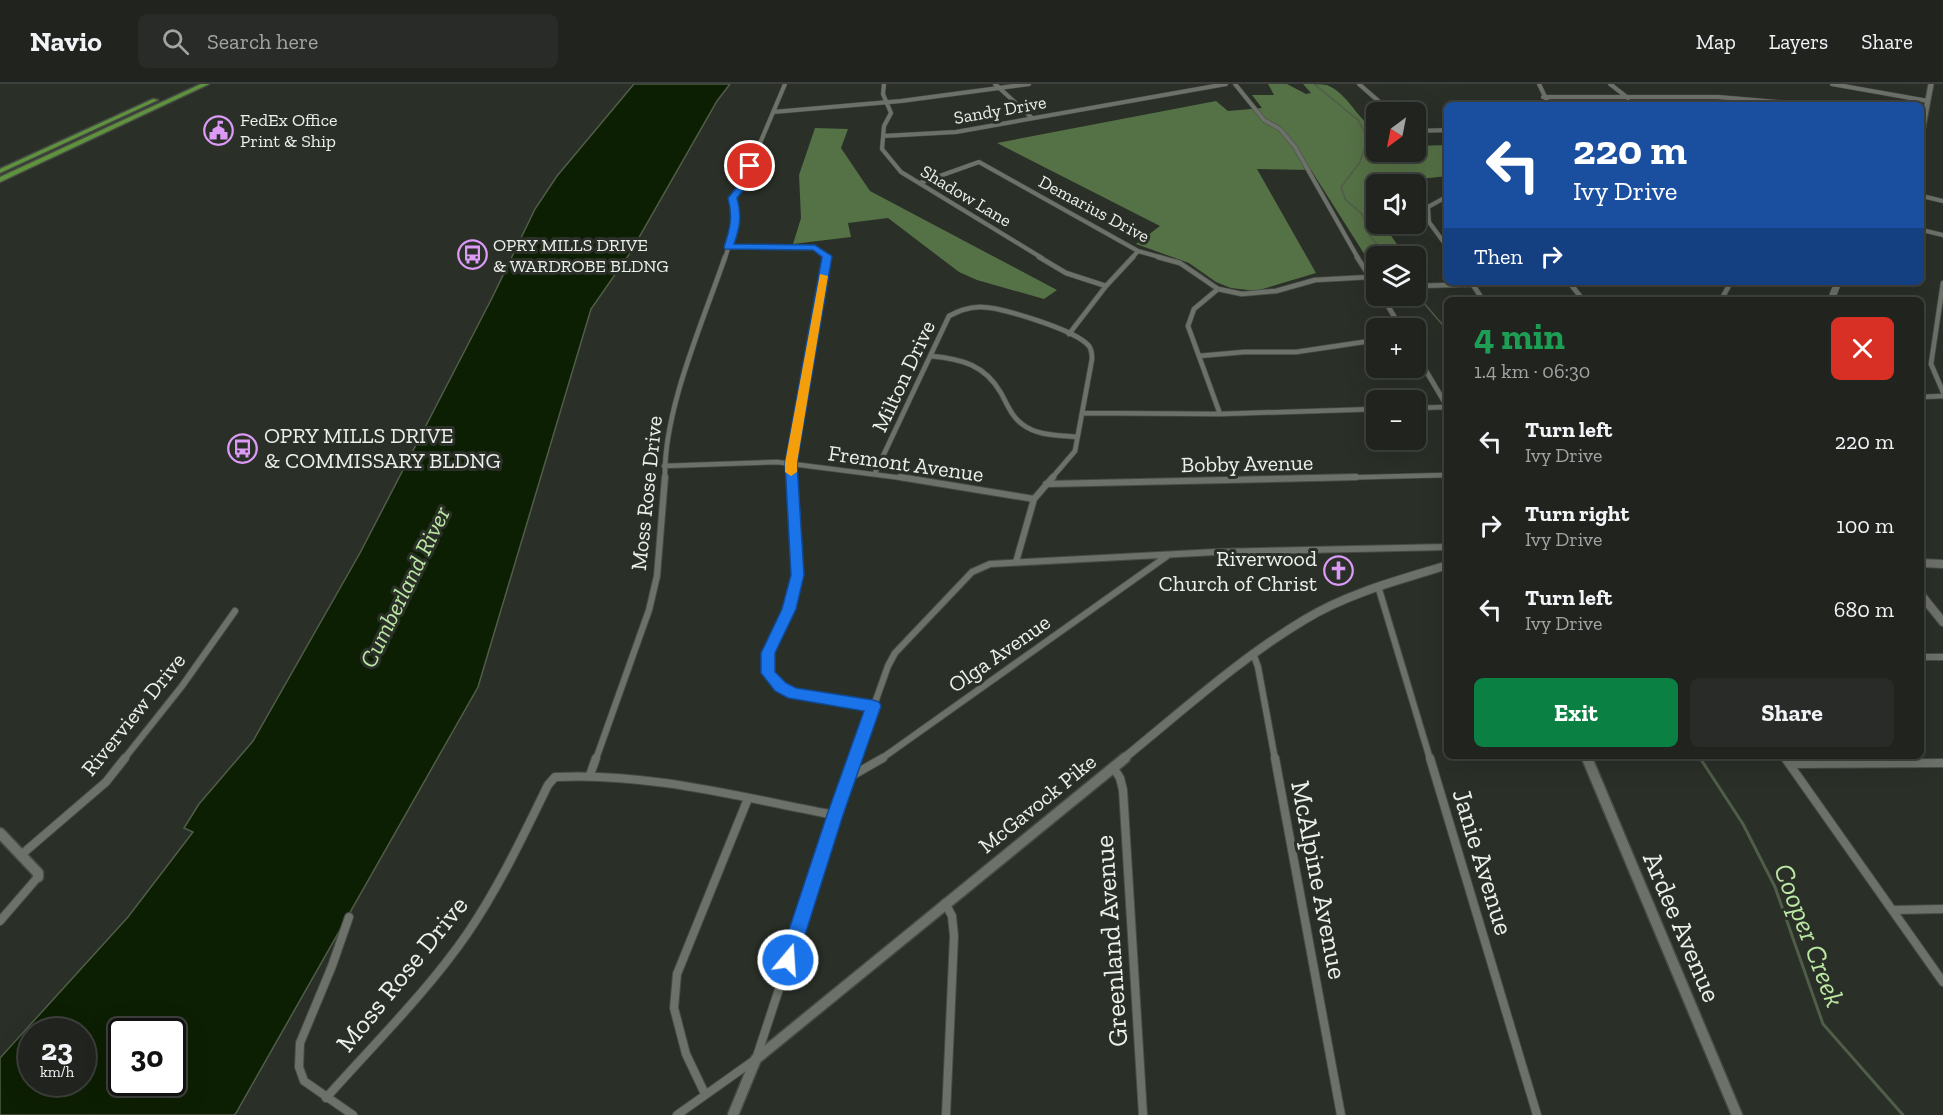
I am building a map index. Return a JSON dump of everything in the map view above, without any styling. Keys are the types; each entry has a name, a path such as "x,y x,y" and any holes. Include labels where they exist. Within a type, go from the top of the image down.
{"highway":[{"path":"0,170 191,84"},
{"path":"0,180 206,84"}],"street":[{"name":"Moss Rose Drive","path":"326,1098 430,980 466,935 501,879 548,785 555,777 590,775 649,610 660,548 665,494 664,466 673,409 736,225 736,211 732,198 741,188 785,84"},
{"name":"Shadow Lane","path":"884,84 883,94 891,113 884,126 882,149 901,172 1066,273 1106,286"},
{"path":"995,84 1032,118"},
{"path":"774,112 888,104 1029,84"},
{"name":"Sandy Drive","path":"884,136 927,135 1226,84"},
{"path":"1236,84 1264,120 1280,129 1295,147 1343,235 1366,271"},
{"path":"1359,84 1380,102"},
{"path":"1539,84 1547,102"},
{"path":"1610,84 1629,98"},
{"path":"1832,84 1928,101"},
{"path":"1924,120 1931,84"},
{"path":"1543,97 1737,98 1780,102"},
{"path":"1426,131 1444,130"},
{"name":"Demarius Drive","path":"920,183 979,162 1138,251 1180,263 1218,289 1242,294 1258,293 1276,291 1315,280 1366,277"},
{"path":"1924,196 1943,201"},
{"path":"1444,198 1428,207 1428,216 1444,242"},
{"path":"1924,231 1943,236"},
{"path":"728,247 815,248 827,256 791,463 798,575 789,609 768,653 768,673 781,687 794,694 873,706"},
{"path":"1069,334 1106,286 1138,251"},
{"path":"1924,397 1943,394 1931,364 1943,283"},
{"path":"1426,285 1444,284"},
{"path":"1571,285 1581,297"},
{"path":"1218,289 1194,306 1189,316 1188,326 1220,414"},
{"name":"Milton Drive","path":"874,473 949,316 961,308 992,307 1011,311 1084,341 1091,348 1092,359 1075,451 1034,499 1016,562"},
{"path":"1199,356 1244,352 1307,351 1366,342"},
{"path":"931,356 974,364 987,373 1015,417 1028,429 1076,437"},
{"path":"1426,371 1444,402"},
{"path":"1426,408 1444,407"},
{"path":"1083,413 1220,414 1366,409"},
{"name":"Fremont Avenue","path":"664,466 732,462 791,463 874,473 1034,499"},
{"name":"Bobby Avenue","path":"1046,484 1444,475"},
{"path":"733,1115 756,1059 873,706 895,653 972,572 990,564 1016,562 1216,552 1444,547"},
{"name":"Olga Avenue","path":"848,778 870,767 1167,555"},
{"path":"1924,563 1943,564"},
{"name":"McGavock Pike","path":"677,1115 756,1059 1253,653 1305,620 1378,586 1444,566"},
{"name":"Janie Avenue","path":"1378,586 1537,1115"},
{"path":"1924,598 1943,622"},
{"name":"Riverview Drive","path":"21,855 106,782 182,686 235,610"},
{"name":"McAlpine Avenue","path":"1253,653 1341,1115"},
{"path":"1924,657 1943,657"},
{"name":"Ardee Avenue","path":"1587,759 1737,1115"},
{"path":"1786,759 1943,982"},
{"path":"1790,764 1943,762"},
{"name":"Greenland Avenue","path":"1113,766 1120,778 1123,790 1143,1115"},
{"path":"590,775 667,784 747,801 835,815"},
{"path":"705,1094 686,1054 674,1008 677,974 747,801"},
{"path":"0,833 38,873 38,877 0,921"},
{"path":"945,903 952,916 954,936 946,1115"},
{"path":"1893,910 1943,909"},
{"path":"349,917 332,966 300,1043 299,1067 304,1081 353,1115"}],"shaded area":[{"path":"1268,84 1287,84 1306,94 1311,93 1303,84 1327,85 1335,89 1366,122 1366,162 1426,162 1426,146 1444,145 1444,176 1426,178 1426,174 1366,174 1366,234 1390,234 1398,246 1366,246 1366,257 1311,170 1257,169 1316,273 1256,291 1231,288 1216,282 1189,263 1136,244 1160,226 997,143 1216,101 1228,111 1262,108 1252,95 1274,95"},
{"path":"815,128 848,129 841,148 870,191 1057,290 1044,299 977,280 959,272 888,218 848,223 851,237 793,244 801,218 799,175"}],"water":[{"name":"Cumberland River","path":"634,84 730,84 717,101 630,253 591,309 478,687 236,1113 234,1115 0,1115 0,1058 18,1038 18,1096 96,1096 96,1018 36,1018 128,917 193,832 184,828 199,804 253,741 360,553 492,298 535,209 557,176"}],"waterway":[{"name":"Cooper Creek","path":"1314,84 1358,120 1368,138 1360,162 1341,187 1345,199 1362,214 1370,236 1378,246"},
{"name":"Cooper Creek","path":"1426,306 1444,326"},
{"name":"Cooper Creek","path":"1701,759 1743,824 1775,887 1823,1024 1903,1115"}],"slow traffic":[{"path":"791,472 823,276"}],"place":[{"name":"FedEx Office Print & Ship","path":"219,130"},
{"name":"OPRY MILLS DRIVE & WARDROBE BLDNG","path":"472,255"},
{"name":"OPRY MILLS DRIVE & COMMISSARY BLDNG","path":"243,448"},
{"name":"Riverwood Church of Christ","path":"1338,571"}],"route":[{"path":"750,166 741,188 732,198 736,211 736,225 728,247 815,248 827,256 791,463 798,575 789,609 768,653 768,673 781,687 794,694 873,706 788,960"}]}
